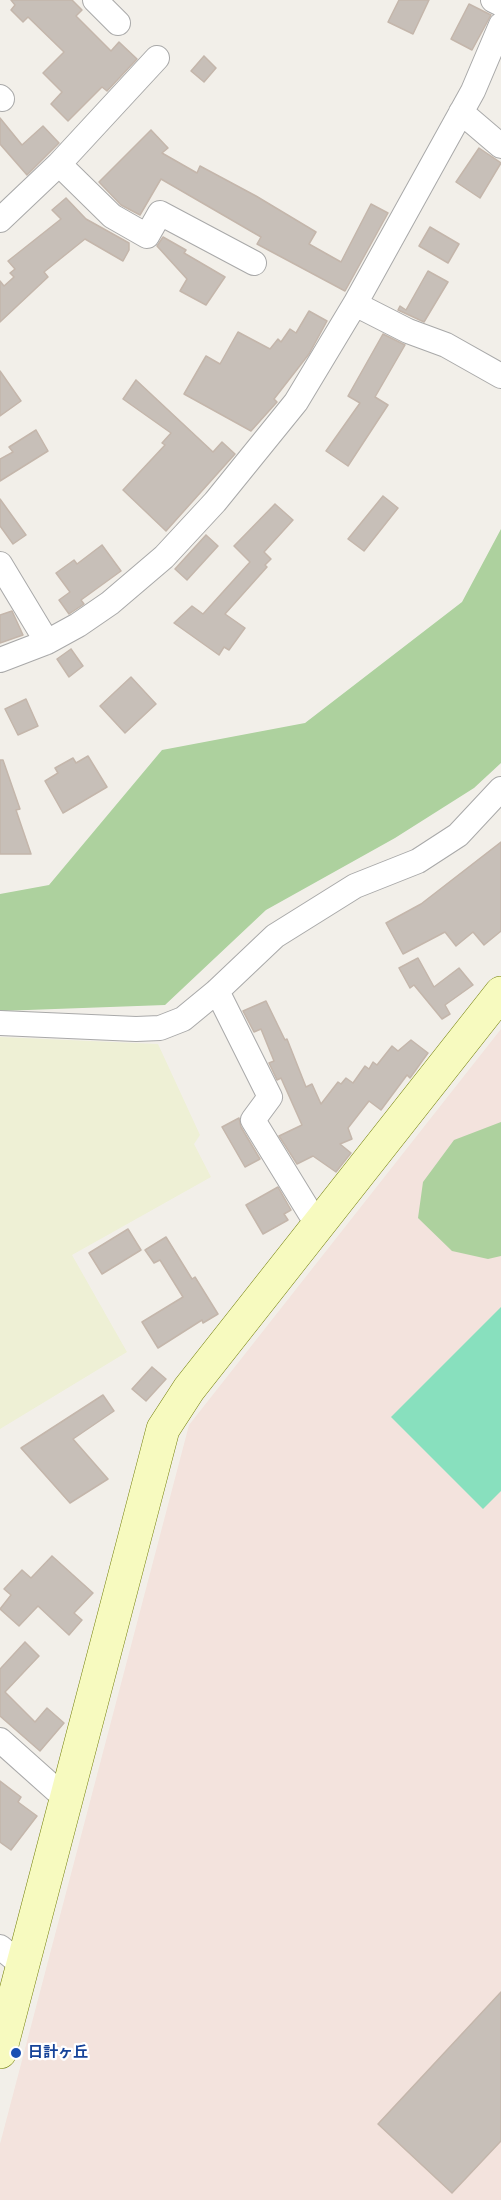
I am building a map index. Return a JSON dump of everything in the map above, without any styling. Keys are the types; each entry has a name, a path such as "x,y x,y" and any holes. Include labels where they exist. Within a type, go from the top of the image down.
{"street":[{"path":"95,0 118,24"},
{"path":"494,0 501,4"},
{"path":"0,660 47,642 110,603 164,557 208,510 296,402 355,303 461,112 501,25"},
{"path":"0,220 59,164 157,58"},
{"path":"461,112 501,146"},
{"path":"59,164 112,216 147,236 159,213 254,263"},
{"path":"355,303 408,331 446,345 501,376"},
{"path":"0,564 47,642"},
{"path":"0,1023 160,1028 183,1019 217,991 275,936 355,885 418,861 458,835 501,789"},
{"path":"217,991 270,1097 253,1120 318,1226"},
{"path":"0,2052 11,1956 65,1798 163,1429 189,1389 501,993"},
{"path":"0,1740 65,1798"}],"shaded area":[{"path":"501,1029 501,2200 0,2200 0,2144 189,1425"}],"green space":[{"path":"501,529 501,763 474,788 395,838 266,910 165,1005 0,1011 0,894 49,885 162,750 305,723 462,602"},
{"path":"0,1037 158,1044 200,1135 194,1144 211,1177 72,1255 127,1352 0,1429"},
{"path":"501,1122 501,1256 488,1259 452,1251 418,1218 423,1182 454,1140"},
{"path":"501,1307 501,1491 483,1509 391,1417"}],"building":[{"path":"11,0 72,0 82,10 76,16 111,51 119,42 137,59 107,91 102,87 68,121 51,104 62,92 43,73 64,52 28,17 23,22 11,10 15,5"},
{"path":"399,0 429,0 413,34 388,22"},
{"path":"469,4 491,15 472,50 451,39"},
{"path":"204,56 216,68 204,82 191,71"},
{"path":"0,118 22,145 43,126 59,143 27,175 0,144"},
{"path":"151,130 168,148 162,153 197,173 200,166 316,232 309,244 341,262 371,204 388,213 345,291 257,244 261,237 161,179 140,215 121,205 99,182"},
{"path":"479,148 501,163 480,198 456,182"},
{"path":"66,198 86,219 129,243 129,250 123,261 85,239 44,272 48,277 0,322 0,281 4,286 14,277 10,273 15,269 8,261 61,219 52,210"},
{"path":"430,227 459,244 448,263 419,246"},
{"path":"163,237 186,250 184,253 225,277 206,305 180,291 187,279 157,246"},
{"path":"428,271 448,282 424,322 398,310 400,306 406,310"},
{"path":"309,311 327,321 309,354 274,399 277,402 251,431 184,394 206,356 220,364 238,332 270,349 278,339 281,342 290,329 296,333"},
{"path":"383,334 405,345 375,397 388,405 348,466 326,451 360,403 348,396"},
{"path":"0,371 21,401 0,416"},
{"path":"136,380 213,452 222,442 235,454 166,531 123,490 165,445 162,443 171,433 123,399"},
{"path":"36,430 48,451 0,481 0,459 13,452 9,447"},
{"path":"383,496 398,508 364,551 348,539"},
{"path":"0,499 26,535 13,544 0,526"},
{"path":"275,504 293,520 264,552 271,559 265,565 267,567 225,614 245,628 229,650 224,647 219,655 174,623 192,606 203,614 250,562 234,546"},
{"path":"206,535 218,546 187,580 175,569"},
{"path":"102,545 121,571 81,600 84,604 69,614 59,600 70,592 56,573 74,560 77,564"},
{"path":"12,611 23,635 0,643 0,615"},
{"path":"71,649 83,666 69,677 57,659"},
{"path":"131,677 156,704 125,733 100,706"},
{"path":"26,699 38,726 18,735 5,709"},
{"path":"88,756 107,787 63,813 45,781 58,773 55,768 73,758 76,763"},
{"path":"0,760 3,760 20,809 16,810 31,854 0,854"},
{"path":"501,842 501,931 484,945 473,932 456,946 445,932 403,954 386,923 421,904"},
{"path":"418,958 434,987 459,968 473,985 445,1005 450,1014 442,1019 414,985 410,988 399,968"},
{"path":"266,1001 285,1040 287,1039 306,1087 312,1084 321,1104 338,1082 341,1084 346,1078 353,1083 365,1066 369,1069 373,1062 377,1065 392,1046 398,1051 411,1040 428,1053 410,1078 407,1075 381,1110 369,1101 348,1128 352,1139 340,1144 351,1153 336,1172 313,1156 297,1164 279,1136 302,1125 281,1078 277,1080 269,1063 274,1061 261,1029 254,1032 243,1011"},
{"path":"239,1118 241,1127 260,1159 245,1167 222,1127"},
{"path":"278,1187 291,1210 284,1214 288,1220 263,1234 246,1205"},
{"path":"128,1229 141,1250 102,1274 89,1253"},
{"path":"166,1237 192,1279 195,1277 218,1314 203,1323 202,1320 158,1348 142,1322 183,1297 160,1260 154,1263 145,1250"},
{"path":"152,1367 166,1379 146,1401 132,1389"},
{"path":"103,1395 114,1411 73,1439 108,1479 70,1503 21,1448"},
{"path":"52,1556 93,1593 74,1613 82,1620 69,1635 38,1606 19,1626 0,1609 11,1595 4,1589 22,1570 31,1578"},
{"path":"25,1642 39,1656 5,1692 35,1722 47,1708 64,1723 40,1751 0,1716 0,1669"},
{"path":"0,1781 21,1797 18,1802 37,1816 11,1850 0,1842"},
{"path":"501,1992 501,2141 452,2193 378,2124"}],"place":[{"name":"日計ヶ丘","path":"16,2053"}]}
